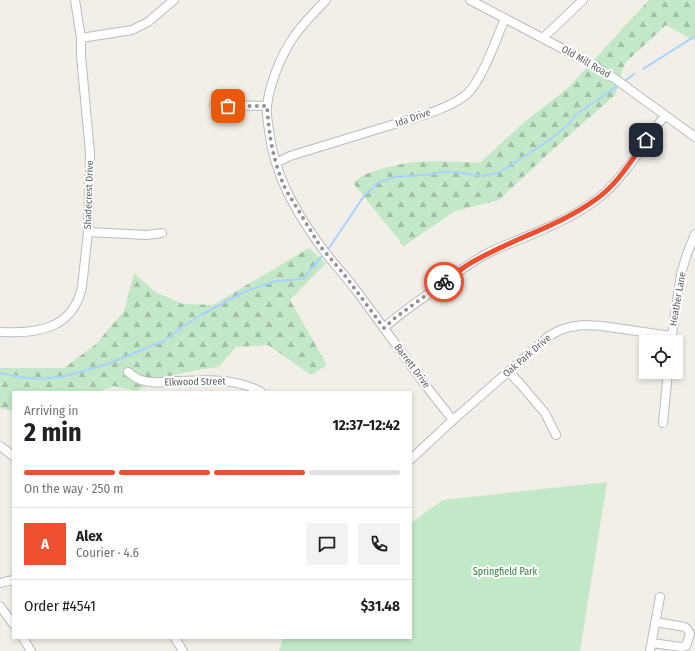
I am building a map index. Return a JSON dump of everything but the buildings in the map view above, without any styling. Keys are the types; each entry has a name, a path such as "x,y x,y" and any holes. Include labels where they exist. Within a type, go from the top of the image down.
{"street":[{"name":"Shadecrest Drive","path":"0,332 23,333 42,330 54,325 68,315 78,302 81,291 88,232 90,154 81,56 81,38 77,23 75,0"},
{"path":"81,38 132,30 148,22 174,0"},
{"name":"Barrett Drive","path":"326,0 298,30 285,50 274,78 267,106 271,146 276,163 286,190 307,227 320,246 343,273 453,420"},
{"name":"Old Mill Road","path":"470,0 544,38 614,78 695,137"},
{"path":"544,38 583,0"},
{"name":"Ida Drive","path":"276,163 290,156 418,117 460,99 470,90 476,81 505,18"},
{"path":"214,105 267,106"},
{"path":"384,328 396,317 475,260 538,232 573,214 607,191 665,115"},
{"path":"88,232 147,235 162,232"},
{"name":"Heather Lane","path":"672,335 681,274 695,234"},
{"name":"Oak Park Drive","path":"412,458 549,336 560,330 583,325 602,326 650,335"},
{"name":"Elkwood Street","path":"128,372 137,378 146,381 230,381 247,385 259,391"},
{"path":"509,372 545,414 556,435"},
{"path":"663,423 667,379"},
{"path":"0,446 12,455"},
{"path":"0,583 12,580"},
{"path":"655,622 685,627 690,634 686,646 651,647 655,622 660,598"},
{"path":"0,606 12,623"},
{"path":"24,639 31,651"},
{"path":"176,639 183,651"}],"green space":[{"path":"649,0 695,0 695,41 666,25 625,63 615,95 548,154 499,200 455,211 404,246 353,183 369,173 381,169 418,162 442,161 480,163 523,123 568,88"},
{"path":"309,248 326,263 290,300 327,365 311,375 268,345 236,347 219,367 164,377 136,391 114,386 101,391 12,391 12,411 0,408 0,368 64,368 96,344 124,311 134,273 155,292 183,304 213,305"},
{"name":"Springfield Park","path":"607,482 580,651 279,651 283,639 412,639 412,522 443,500"}],"waterway":[{"path":"643,69 695,36"},
{"path":"626,80 634,74"},
{"path":"329,248 364,196 379,182 396,177 434,174 441,172 456,172 482,176 500,172 551,139 571,122 574,116 616,87"},
{"path":"0,373 39,379 66,376 107,364 164,341 201,315 246,291 276,281 303,279 321,257"}],"way so far":[{"path":"228,106 267,106 271,146 281,180 297,211 320,246 343,273 384,328 396,317 444,282"}],"route":[{"path":"444,282 475,260 538,232 573,214 595,200 603,194 623,172 646,140"}]}
